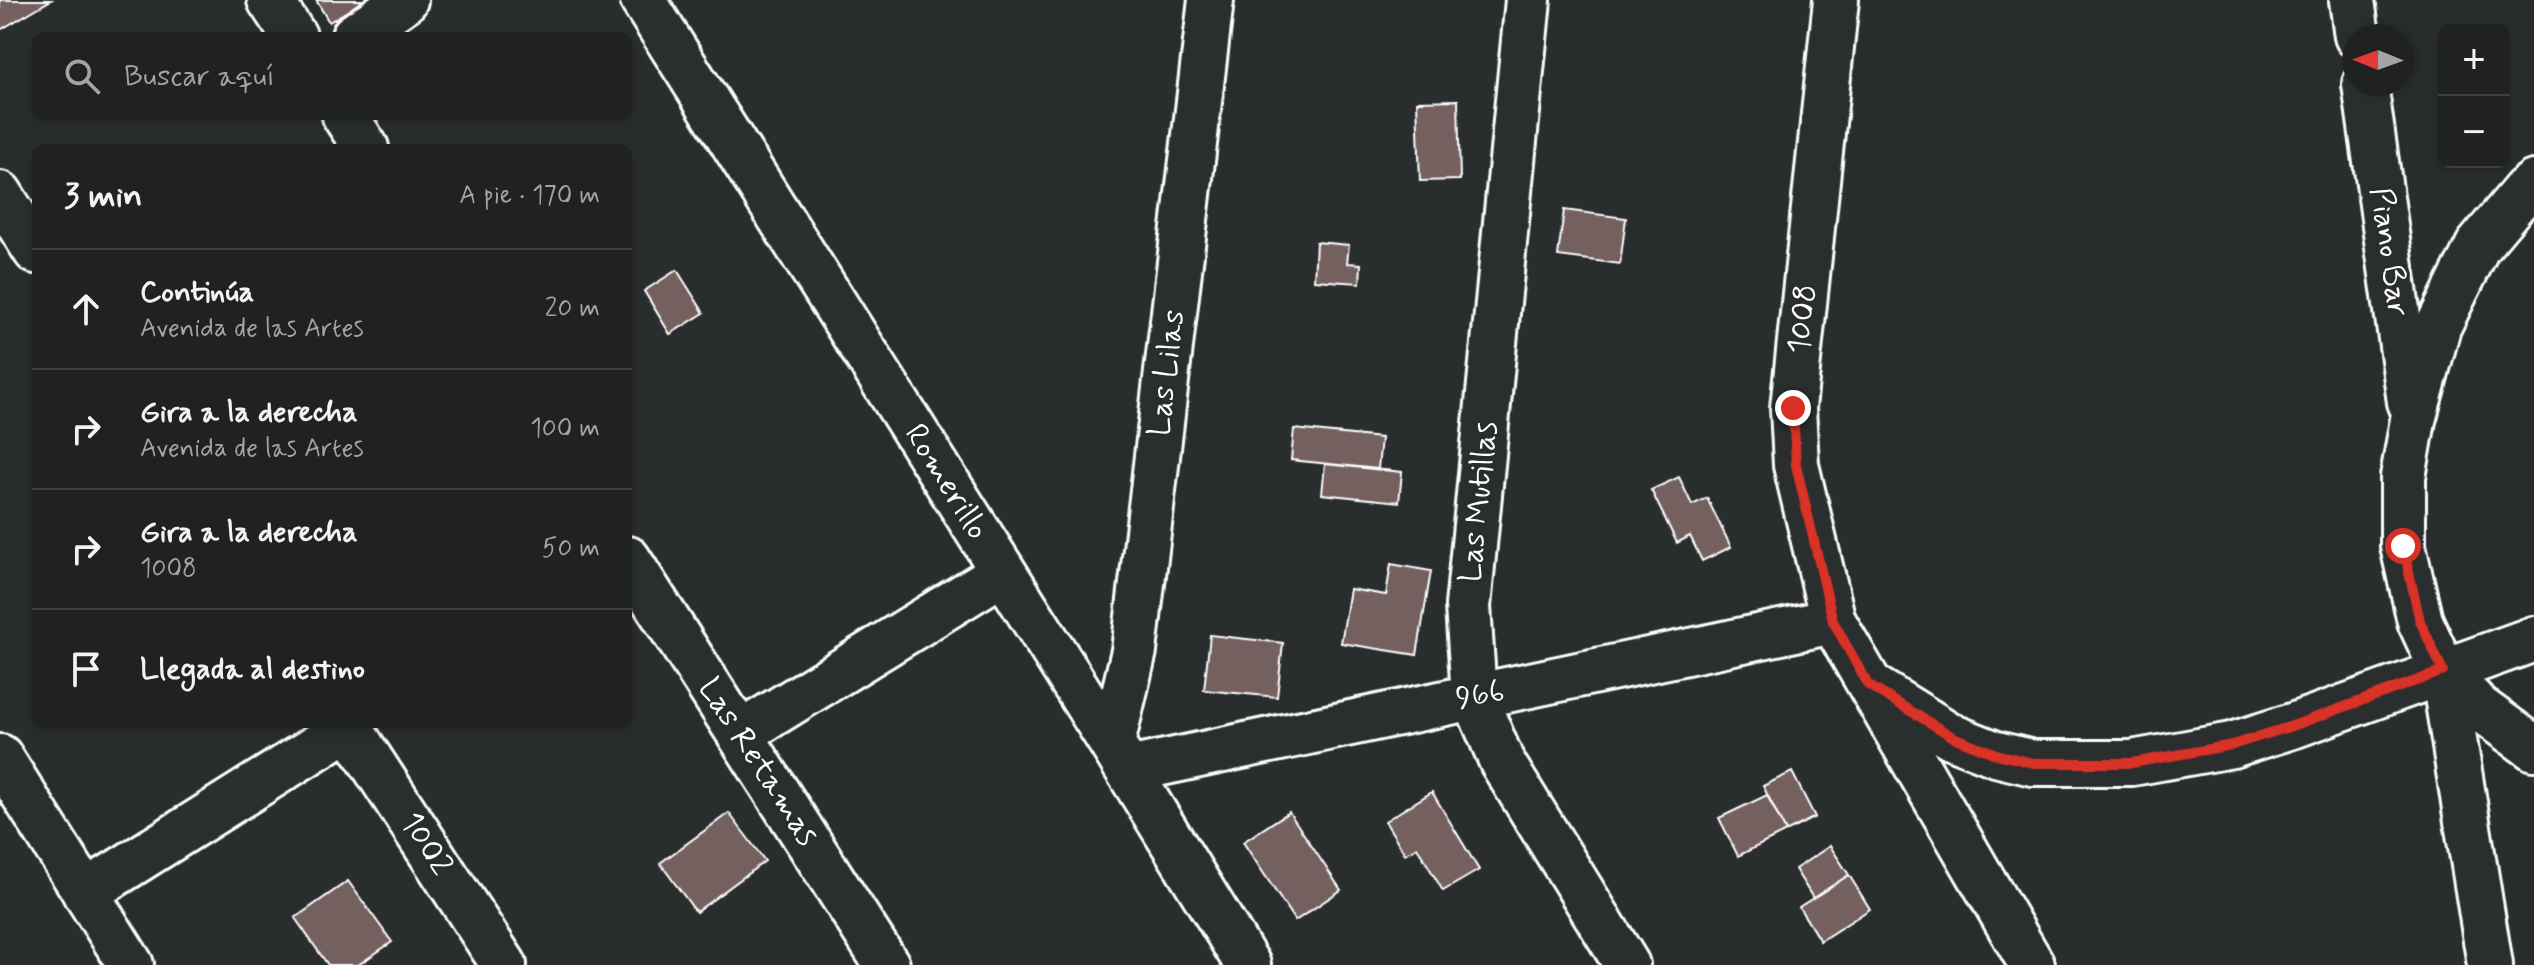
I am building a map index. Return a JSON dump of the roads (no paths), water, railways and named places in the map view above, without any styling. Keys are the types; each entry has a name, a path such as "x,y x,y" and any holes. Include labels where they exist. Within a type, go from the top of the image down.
{"street":[{"path":"270,0 291,32"},
{"path":"360,32 405,0"},
{"name":"Romerillo","path":"643,0 1248,965"},
{"name":"Las Lilas","path":"1120,757 1211,0"},
{"name":"Las Mutillas","path":"1528,0 1468,606 1474,696 1502,762 1627,965"},
{"name":"1008","path":"1836,0 1793,408 1796,465 1833,621 2032,965"},
{"path":"2352,0 2355,24"},
{"name":"Piano Bar","path":"2367,96 2413,420"},
{"path":"348,120 363,144"},
{"path":"2490,965 2443,671 2420,621 2403,546 2403,477 2413,420 2438,327 2478,246 2534,183"},
{"path":"0,194 32,245"},
{"name":"Las Retamas","path":"632,565 887,965"},
{"path":"740,734 1003,572"},
{"name":"966","path":"1120,757 1474,696 1833,621"},
{"path":"1868,685 1953,737 1996,754 2033,763 2132,763 2232,745 2534,639"},
{"path":"2443,671 2479,708 2534,748"},
{"path":"85,893 345,728"},
{"name":"1002","path":"349,728 504,965"},
{"path":"0,757 131,965"}]}
